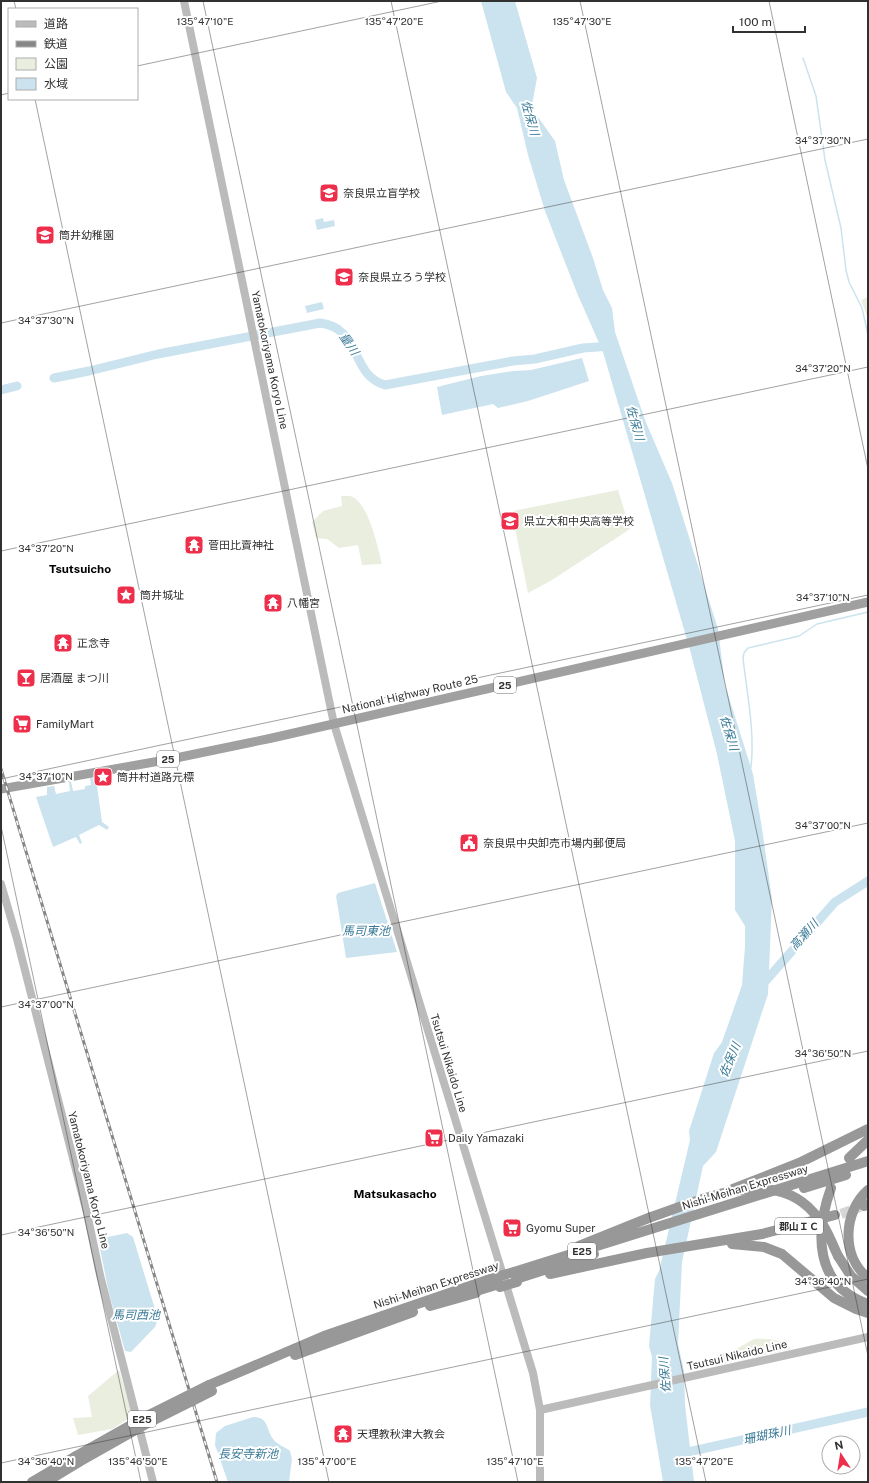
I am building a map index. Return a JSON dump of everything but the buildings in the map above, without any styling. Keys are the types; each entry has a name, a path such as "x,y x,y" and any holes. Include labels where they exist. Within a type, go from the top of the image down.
{"highway":[{"name":"National Highway Route 25","path":"1,789 171,759 334,724 868,602"},
{"path":"515,1276 651,1217 776,1172 868,1129"},
{"path":"849,1158 868,1140"},
{"name":"Nishi-Meihan Expressway","path":"828,1181 868,1161"},
{"name":"Nishi-Meihan Expressway","path":"408,1310 430,1306 515,1276 771,1195 828,1181 868,1168"},
{"path":"828,1181 821,1226 821,1249 824,1259 831,1274 842,1288 851,1296 868,1304"},
{"path":"715,1195 756,1188 769,1188 792,1196 806,1205 817,1216 838,1256 851,1276 868,1290"},
{"path":"868,1190 852,1212 848,1232 854,1259 858,1267 868,1278"},
{"name":"郡山ＩＣ","path":"704,1244 762,1234 838,1215"},
{"path":"515,1276 704,1244 764,1246 791,1260 834,1298 868,1313"},
{"name":"Nishi-Meihan Expressway","path":"32,1482 148,1423 210,1388 285,1355 408,1310 498,1283"},
{"name":"Nishi-Meihan Expressway","path":"46,1482 78,1459"}],"main road":[{"name":"Yamatokoriyama Koryo Line","path":"184,1 334,724"},
{"name":"Tsutsui Nikaido Line","path":"334,724 533,1373 540,1410 540,1482"},
{"name":"Yamatokoriyama Koryo Line","path":"1,884 19,946 87,1213 100,1275 153,1482"},
{"name":"Tsutsui Nikaido Line","path":"540,1410 868,1337"}],"green space":[{"path":"868,297 868,319 861,300"},
{"path":"618,490 630,529 552,580 528,593 512,513 513,511"},
{"path":"341,496 350,496 356,499 362,506 375,537 382,564 362,565 358,545 339,548 327,539 316,538 312,522 323,511 342,506"},
{"path":"754,1339 779,1341 791,1349 715,1366 717,1355 733,1351"},
{"path":"119,1370 133,1416 112,1429 78,1435 73,1418 92,1417 88,1396"}],"water":[{"name":"佐保川","path":"481,1 515,1 537,78 532,105 533,115 538,117 555,141 564,180 593,258 603,290 612,308 615,332 645,420 672,483 718,629 725,685 753,774 763,835 772,899 768,994 716,1152 703,1166 682,1262 678,1344 684,1371 685,1405 694,1482 663,1482 650,1405 652,1357 649,1346 655,1279 659,1271 690,1140 689,1131 714,1053 722,1042 742,985 745,926 735,910 735,841 717,754 690,650 603,352 577,293 545,211 528,155 517,108 506,92"},
{"path":"323,218 324,222 334,220 335,226 317,230 315,220"},
{"path":"322,302 324,309 307,313 305,306"},
{"path":"582,358 589,381 528,401 498,408 493,404 442,415 437,387 481,376 531,370"},
{"path":"90,778 102,779 97,786 102,822 109,827 107,830 99,825 79,835 82,843 80,844 76,837 53,847 36,797 47,795 47,787 54,786 56,794 70,791 69,782 71,781 73,791 85,789 85,786 91,785"},
{"name":"馬司東池","path":"375,883 397,952 346,958 336,896 338,893"},
{"name":"馬司西池","path":"127,1233 133,1237 158,1319 155,1327 131,1352 125,1351 109,1293 98,1239"},
{"name":"長安寺新池","path":"253,1417 258,1417 265,1421 274,1440 290,1451 292,1459 289,1482 228,1482 215,1445 216,1433 225,1426"}],"waterway":[{"path":"803,58 816,96 825,160 841,228 846,270 849,282 862,308 868,335"},
{"name":"量川","path":"54,378 158,354 320,323 333,327 343,333 350,342 366,372 374,380 385,385 513,361 535,359 583,348 612,346"},
{"name":"量川","path":"1,390 17,386"},
{"path":"751,767 752,740 743,658 744,653 748,648 799,636 817,624 868,612"},
{"name":"高瀬川","path":"762,985 835,902 868,881"},
{"name":"珊瑚珠川","path":"680,1457 688,1452 868,1412"}],"tunnel":[{"path":"841,1214 860,1207"}],"railway":[{"path":"1,769 217,1482"}],"place":[{"name":"奈良県立盲学校","path":"329,193"},
{"name":"筒井幼稚園","path":"45,235"},
{"name":"奈良県立ろう学校","path":"344,277"},
{"name":"県立大和中央高等学校","path":"510,521"},
{"name":"菅田比賣神社","path":"194,545"},
{"name":"筒井城址","path":"126,595"},
{"name":"八幡宮","path":"273,603"},
{"name":"正念寺","path":"63,643"},
{"name":"居酒屋 まつ川","path":"26,678"},
{"name":"FamilyMart","path":"22,724"},
{"name":"筒井村道路元標","path":"103,777"},
{"name":"奈良県中央卸売市場内郵便局","path":"469,843"},
{"name":"Daily Yamazaki","path":"434,1138"},
{"name":"Gyomu Super","path":"512,1228"},
{"name":"天理教秋津大教会","path":"343,1434"}],"district":[{"name":"Tsutsuicho","path":"80,569"},
{"name":"Matsukasacho","path":"395,1194"}]}
